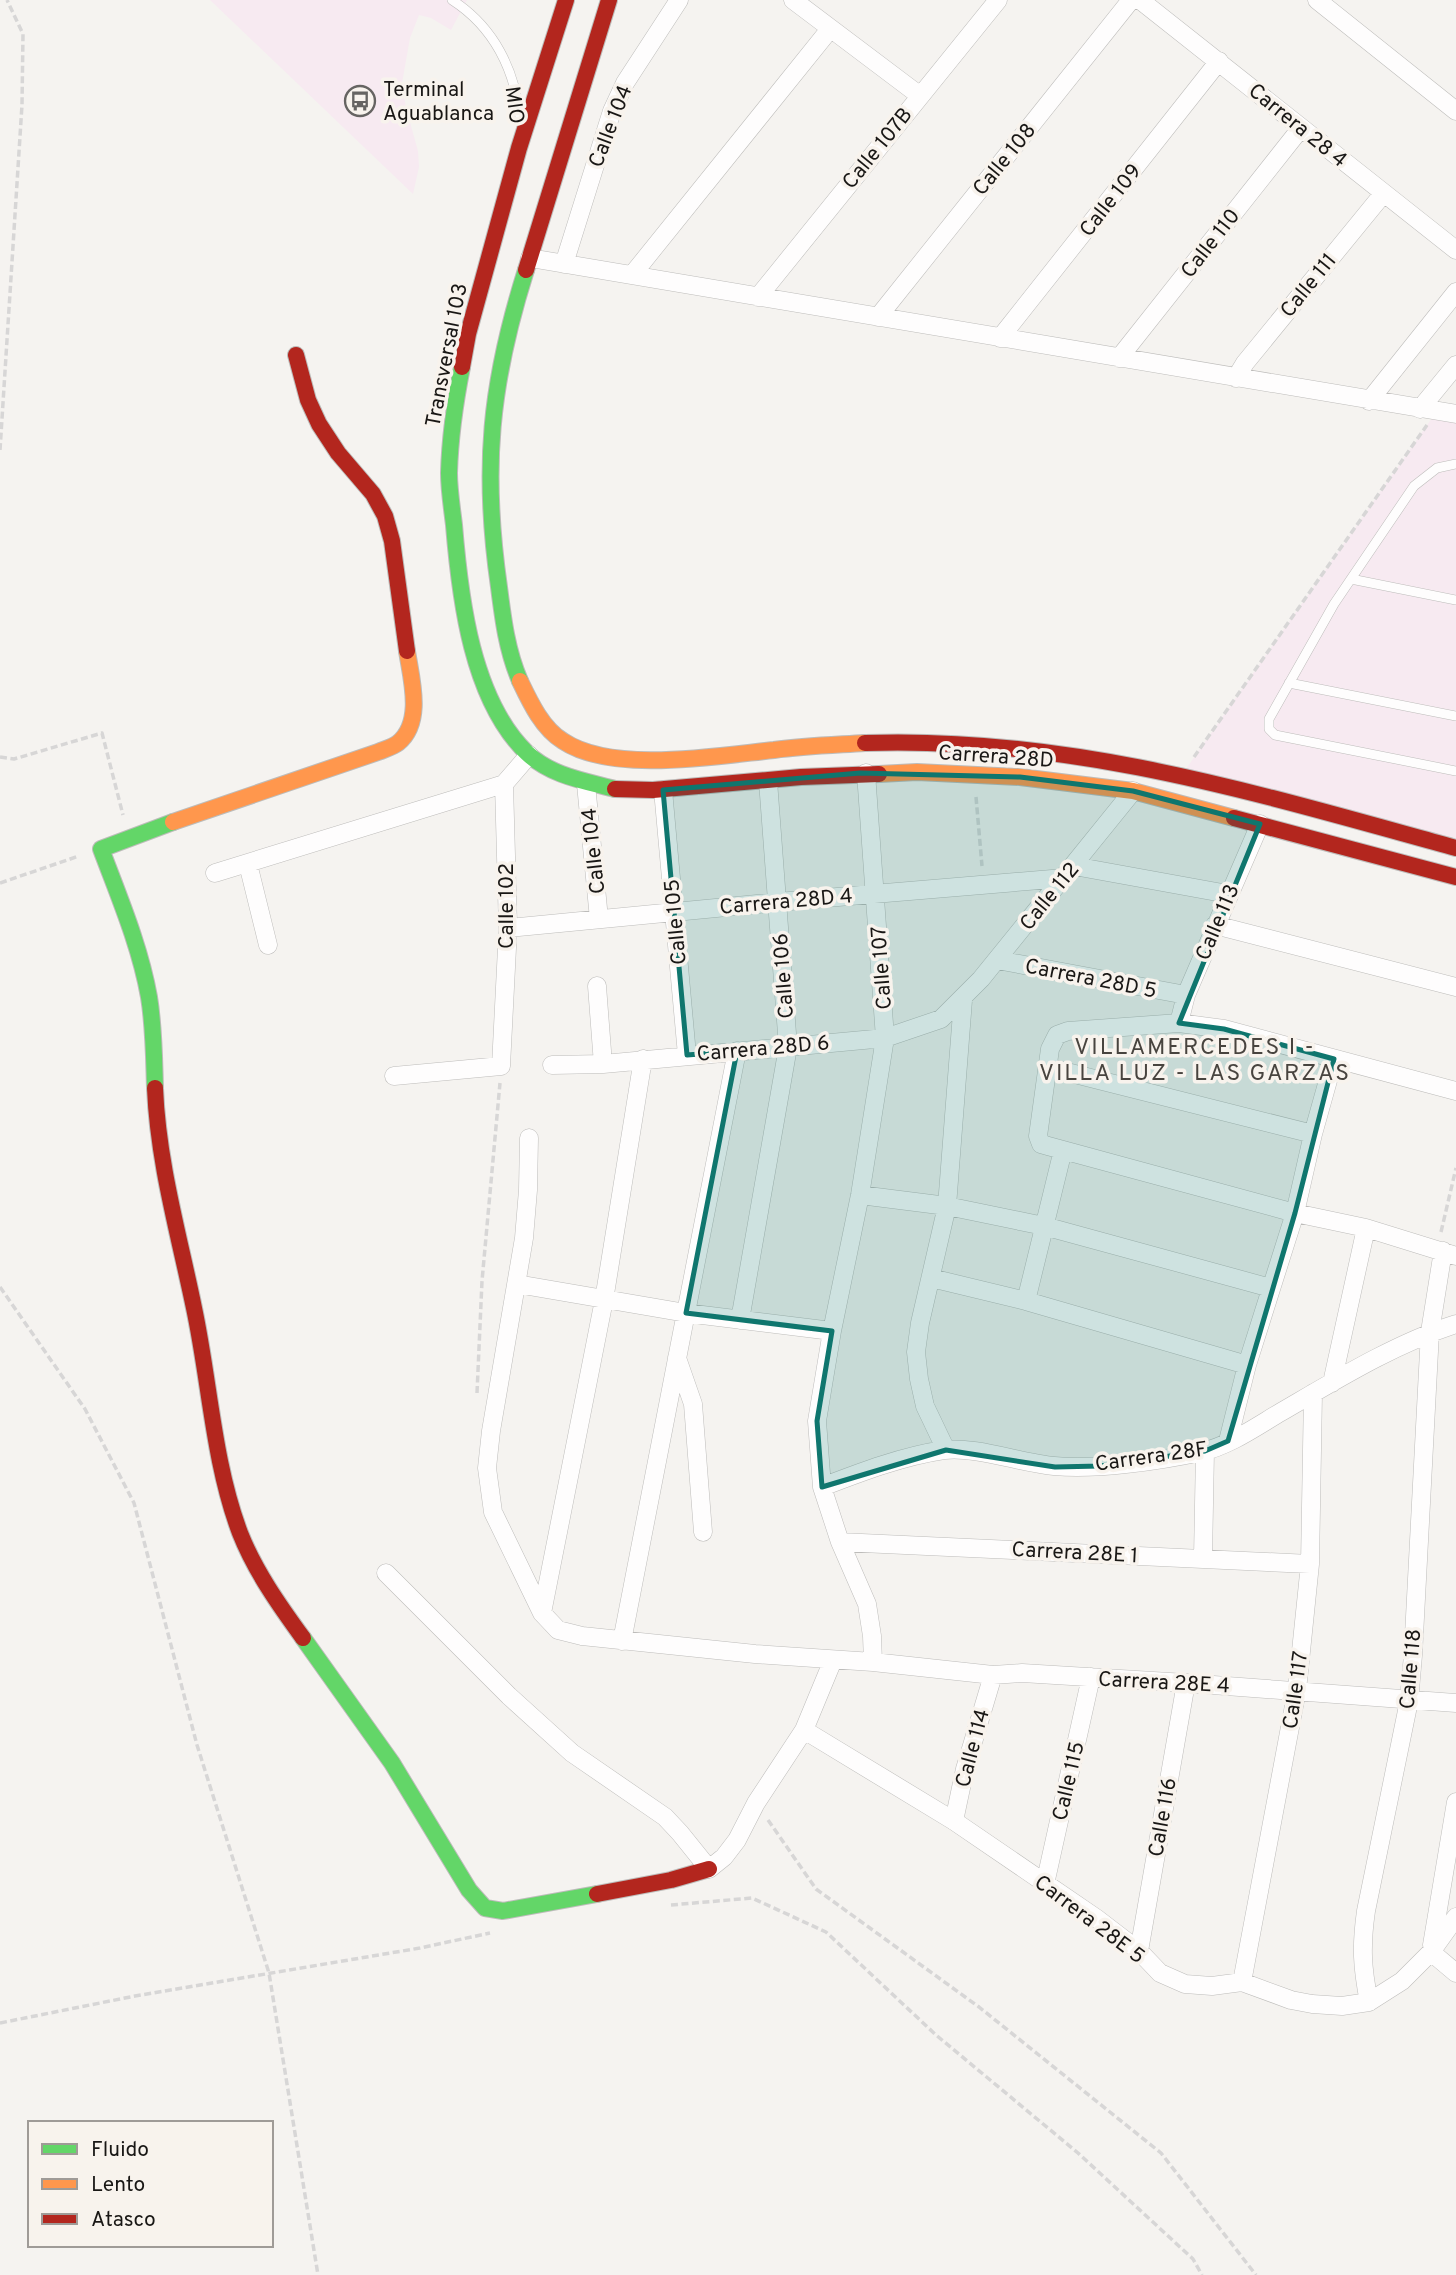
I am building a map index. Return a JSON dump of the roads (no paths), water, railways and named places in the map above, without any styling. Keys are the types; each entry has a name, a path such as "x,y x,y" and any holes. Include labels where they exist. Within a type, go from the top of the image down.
{"street":[{"name":"Transversal 103","path":"529,755 503,725 478,667 463,599 449,474 454,410 468,334 519,148 566,0"},
{"path":"609,0 530,258 1456,414"},
{"name":"Calle 104","path":"564,264 612,111 625,83 679,0"},
{"path":"793,0 919,95"},
{"name":"Calle 107B","path":"758,297 998,0"},
{"name":"Calle 108","path":"878,317 1131,0"},
{"name":"Carrera 28 4","path":"1140,0 1456,250"},
{"path":"1317,0 1456,111"},
{"path":"632,275 830,29"},
{"name":"Calle 109","path":"1000,338 1219,61"},
{"name":"Calle 110","path":"1119,358 1301,128"},
{"name":"Calle 111","path":"1236,378 1245,363 1383,194"},
{"name":"Carrera 28D","path":"530,258 504,343 493,417 489,474 494,547 510,656 521,684 549,728 563,742 587,752 616,757 678,758 804,746 944,745 995,747 1091,757 1181,776 1456,848"},
{"path":"1369,401 1456,292"},
{"path":"296,355 308,400 319,424 338,453 373,494 389,529 413,691 414,710 409,728 398,743 378,752 101,849 141,958 150,998 153,1090 159,1136 233,1513 250,1553 275,1599 374,1735 472,1895 483,1907 499,1911 671,1880 709,1870 737,1840 756,1803 804,1730 833,1660"},
{"path":"1429,410 1456,365"},
{"path":"215,873 504,784 529,755"},
{"name":"Carrera 28D","path":"529,755 564,776 586,784 615,789 663,790 866,773 1020,777 1133,791 1456,877"},
{"name":"Calle 107","path":"866,773 885,1038 860,1195 817,1421 822,1487 840,1542 867,1604 873,1662"},
{"name":"Calle 106","path":"740,1320 788,1047 768,781"},
{"name":"Calle 102","path":"394,1076 501,1066 508,928 504,784"},
{"name":"Calle 104","path":"586,784 599,919"},
{"name":"Calle 105","path":"663,790 687,1055"},
{"name":"Calle 112","path":"963,1000 1133,791"},
{"name":"Calle 113","path":"1179,1023 1186,995 1260,824"},
{"path":"248,864 268,945"},
{"name":"Carrera 28D 4","path":"508,928 984,885 1069,872 1228,894"},
{"path":"1215,925 1456,987"},
{"name":"Carrera 28D 5","path":"997,960 1186,995"},
{"path":"597,986 603,1064"},
{"path":"946,1450 926,1406 919,1380 916,1352 920,1323 947,1206 963,1000"},
{"name":"Carrera 28D 6","path":"552,1065 603,1064 885,1038 941,1019 963,1000"},
{"path":"1449,1254 1366,1228 1295,1213 1041,1144 1039,1140 1047,1067 1053,1040 1057,1035 1068,1031 1179,1023 1224,1029 1456,1091"},
{"path":"622,1641 737,1051"},
{"path":"542,1613 604,1300 643,1059"},
{"path":"1228,1441 1247,1365 1295,1213 1334,1059"},
{"path":"1047,1067 1313,1134"},
{"path":"529,1138 528,1190 517,1284 487,1468 493,1512 542,1613"},
{"path":"1026,1301 1063,1150"},
{"path":"860,1195 947,1206 1044,1226 1271,1288"},
{"path":"1332,1383 1366,1228"},
{"name":"Calle 118","path":"1369,2002 1361,1944 1409,1701 1430,1332 1449,1254"},
{"path":"931,1278 1026,1301 1247,1365"},
{"path":"517,1284 686,1313 832,1331"},
{"name":"Carrera 28F","path":"822,1487 864,1471 946,1450 979,1453 1055,1467 1100,1466 1205,1451 1430,1332 1456,1324"},
{"path":"677,1358 693,1404 703,1532"},
{"name":"Calle 117","path":"1242,1982 1297,1690 1310,1564 1313,1394"},
{"path":"1203,1558 1205,1451"},
{"name":"Carrera 28E 1","path":"840,1542 1310,1564"},
{"path":"386,1573 509,1696 572,1753 665,1817 709,1870"},
{"name":"Carrera 28E 4","path":"542,1613 558,1630 622,1641 993,1675 1022,1673 1456,1703"},
{"name":"Calle 114","path":"954,1821 965,1769 993,1675"},
{"name":"Calle 115","path":"1045,1884 1091,1678"},
{"name":"Calle 116","path":"1139,1951 1186,1683"},
{"name":"Carrera 28E 5","path":"804,1730 954,1821 1096,1919 1139,1951 1160,1973 1185,1984 1212,1986 1242,1982 1291,2000 1312,2004 1342,2006 1369,2002 1402,1981 1431,1952 1456,1916"},
{"path":"1456,1802 1431,1952 1456,1973"}],"lane":[{"name":"MIO","path":"452,0 466,9 488,31 504,57 516,87 520,117 519,148"},
{"path":"1456,464 1437,468 1414,486 1328,615 1269,719 1269,729 1275,735 1456,771"},
{"path":"1351,579 1456,600"},
{"path":"1289,683 1456,716"}],"place":[{"name":"Terminal Aguablanca","path":"360,101"}],"district":[{"name":"VILLAMERCEDES I - VILLA LUZ - LAS GARZAS","path":"1195,1059"}]}
